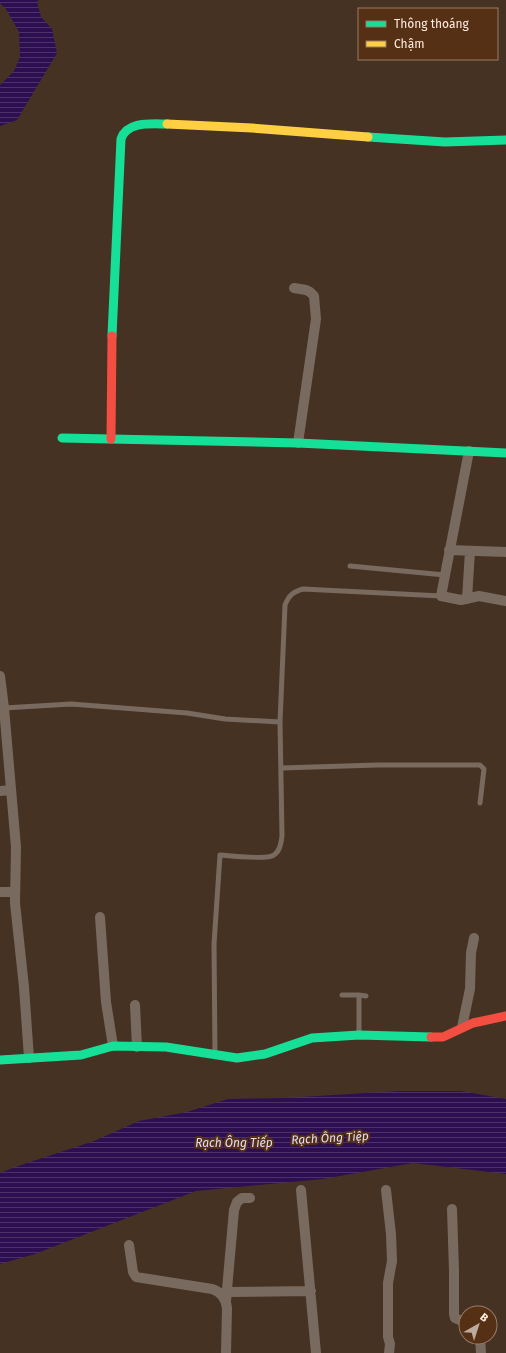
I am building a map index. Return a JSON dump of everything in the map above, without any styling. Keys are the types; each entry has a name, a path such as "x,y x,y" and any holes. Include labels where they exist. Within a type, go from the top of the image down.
{"street":[{"path":"111,439 112,317 121,139 123,133 129,128 161,124 252,128 344,136 445,142 506,140"},
{"path":"294,288 306,290 314,296 316,319 298,442"},
{"path":"62,438 298,442 506,453"},
{"path":"469,451 441,596 464,599 479,596 506,601"},
{"path":"449,550 506,552"},
{"path":"464,599 470,551"},
{"path":"0,676 16,847 15,903 24,987 29,1058"},
{"path":"0,791 11,790"},
{"path":"0,892 15,892"},
{"path":"100,917 106,1002 113,1046"},
{"path":"462,1027 470,989 471,953 474,938"},
{"path":"135,1005 137,1047"},
{"path":"0,1060 81,1055 113,1046 166,1047 237,1058 265,1054 312,1038 359,1035 450,1036 462,1027 490,1018 506,1016"},
{"path":"301,1190 316,1353"},
{"path":"386,1190 391,1234 392,1261 388,1283 388,1337 390,1344 388,1353"},
{"path":"226,1353 227,1297 234,1210 237,1202 242,1198 250,1198"},
{"path":"452,1208 454,1314 455,1318 458,1319"},
{"path":"128,1245 133,1272 136,1277 212,1289 227,1297 311,1291"}],"lane":[{"path":"350,566 445,575"},
{"path":"215,1055 214,944 220,855 270,858 277,852 281,845 282,768 280,722 284,605 291,594 303,590 441,596"},
{"path":"4,708 71,704 187,713 226,719 280,722"},
{"path":"282,768 377,765 480,765 484,769 480,803"},
{"path":"342,995 366,996"},
{"path":"358,995 359,1035"}],"water":[{"path":"0,0 39,0 37,2 41,17 52,29 57,53 17,120 0,126 0,85 14,71 20,57 19,32 6,9 0,3"},
{"name":"Rạch Ông Tiếp","path":"400,1091 461,1091 506,1099 506,1174 413,1163 323,1179 196,1191 35,1254 0,1264 0,1173 94,1141 139,1121 187,1112 228,1099 284,1098"}],"traffic: fast":[{"path":"112,336 121,139 124,133 134,126 147,124 167,124"},
{"path":"368,137 445,142 506,140"},
{"path":"62,438 298,443 506,453"},
{"path":"0,1060 81,1055 113,1046 166,1047 237,1058 265,1054 312,1038 359,1035 431,1037"}],"traffic: slow":[{"path":"167,124 252,128 368,137"}],"traffic: jam":[{"path":"111,439 112,336"},
{"path":"431,1037 443,1037 473,1023 506,1016"}],"water label":[{"name":"Rạch Ông Tiệp","path":"330,1138"}]}
